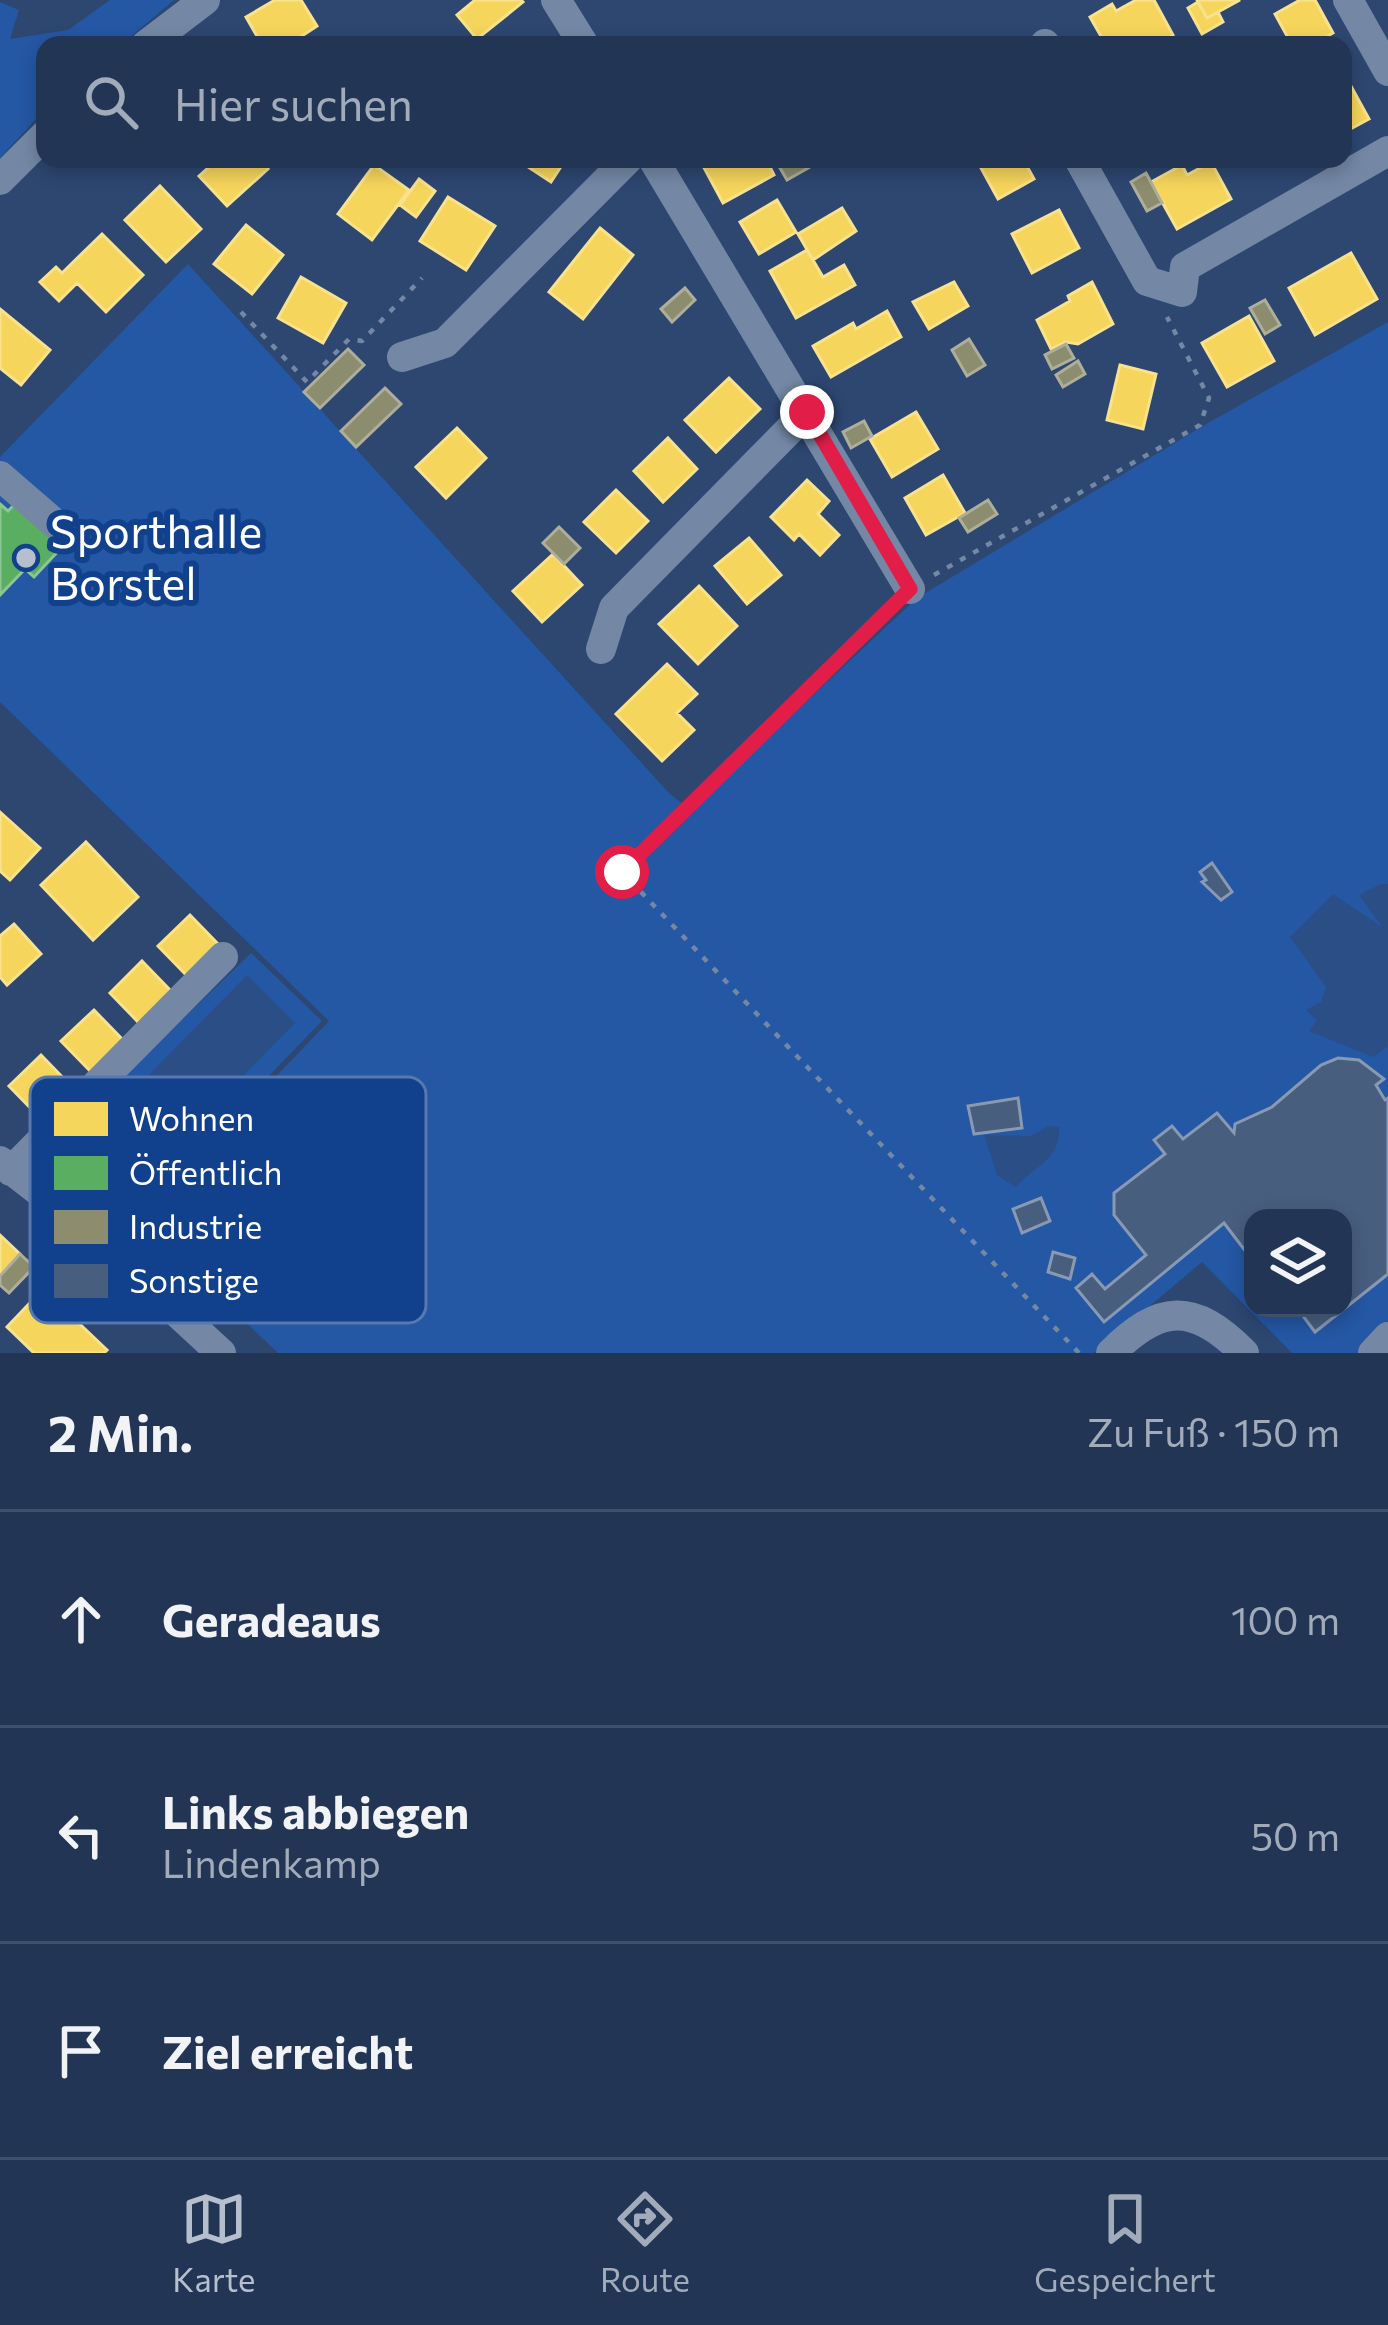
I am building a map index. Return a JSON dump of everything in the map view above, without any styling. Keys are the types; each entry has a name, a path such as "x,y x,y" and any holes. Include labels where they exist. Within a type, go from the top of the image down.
{"street":[{"path":"158,36 205,0"},
{"path":"556,0 578,36"},
{"path":"1348,0 1388,71"},
{"path":"0,180 36,144"},
{"path":"1084,168 1148,281 1182,292 1185,267 1388,152"},
{"path":"402,357 445,344 619,168"},
{"path":"658,168 910,589"},
{"path":"601,649 614,608 807,412"},
{"path":"0,476 67,534"},
{"path":"98,1077 223,957"},
{"path":"30,1143 6,1166 30,1184"},
{"path":"1111,1353 1152,1317 1176,1314 1203,1323 1244,1353"},
{"path":"188,1323 220,1353"},
{"path":"1373,1353 1388,1337"}],"path":[{"path":"241,313 307,382 349,339 362,341 422,278"},
{"path":"1079,1353 622,872 910,589 1200,425 1209,398 1165,320 1182,292"}],"shaded area":[{"path":"110,0 174,0 132,36 36,36 36,119 0,158 0,2 19,10 10,39 68,30"},
{"path":"188,264 669,793 690,810 917,598 1208,423 1388,322 1388,1353 1292,1353 1256,1317 1352,1317 1352,1209 1244,1209 1244,1304 1202,1262 1094,1353 278,1353 246,1323 426,1323 426,1077 275,1077 329,1021 0,702 0,457"},
{"path":"1388,884 1388,1046 1373,1057 1309,1031 1317,1020 1306,1010 1321,1002 1326,987 1290,937 1333,894 1382,927 1359,895"},
{"path":"251,953 322,1021 268,1077 123,1077"},
{"path":"247,975 295,1023 242,1077 147,1077"},
{"path":"1048,1126 1059,1127 1059,1138 1045,1161 1016,1187 997,1175 984,1135 1031,1136"}],"building: Wohnen":[{"path":"275,0 301,0 317,26 302,36 257,36 246,17"},
{"path":"475,0 523,2 481,36 474,36 457,15"},
{"path":"1136,0 1154,0 1173,35 1101,36 1090,17 1112,4 1116,11"},
{"path":"1197,0 1240,0 1207,18"},
{"path":"1300,0 1315,0 1333,33 1287,36 1275,14"},
{"path":"1198,2 1207,18 1218,12 1223,22 1202,34 1188,8"},
{"path":"1352,88 1369,119 1352,128"},
{"path":"208,168 268,169 227,206 199,176"},
{"path":"372,168 409,190 372,240 338,214"},
{"path":"530,168 560,168 551,182"},
{"path":"704,168 770,168 774,175 723,203"},
{"path":"981,168 1028,168 1034,179 998,199"},
{"path":"1177,168 1184,168 1187,175 1214,168 1231,199 1177,229 1151,182"},
{"path":"419,179 435,191 416,217 400,205"},
{"path":"160,186 201,229 166,262 125,220"},
{"path":"448,197 495,226 466,270 420,241"},
{"path":"777,200 796,232 759,254 740,222"},
{"path":"842,208 856,231 813,260 798,234"},
{"path":"1059,210 1079,248 1032,273 1012,234"},
{"path":"246,225 283,255 252,294 214,264"},
{"path":"600,228 633,255 583,319 549,292"},
{"path":"102,234 143,275 106,312 77,283 59,301 40,282 56,267 62,273"},
{"path":"807,250 823,277 844,265 855,285 796,318 770,271"},
{"path":"1351,253 1377,299 1315,335 1289,288"},
{"path":"301,277 346,303 323,343 278,318"},
{"path":"954,282 968,306 929,329 913,302"},
{"path":"1092,282 1113,324 1078,344 1066,342 1051,349 1037,320"},
{"path":"0,309 50,350 21,385 0,368"},
{"path":"887,311 901,337 831,377 813,346 853,323 856,329"},
{"path":"1249,316 1274,361 1227,387 1202,343"},
{"path":"1120,365 1156,374 1143,429 1107,420"},
{"path":"729,378 760,409 716,452 685,420"},
{"path":"916,412 938,449 892,477 870,439"},
{"path":"457,428 486,458 446,498 416,467"},
{"path":"668,438 697,469 663,502 634,471"},
{"path":"943,475 965,513 926,535 905,498"},
{"path":"807,480 829,501 818,514 839,535 820,555 799,534 794,540 771,517"},
{"path":"616,490 648,521 616,553 584,522"},
{"path":"749,538 781,575 747,604 715,566"},
{"path":"553,554 582,585 542,622 513,591"},
{"path":"699,586 737,626 698,664 659,624"},
{"path":"667,664 697,694 677,713 694,730 662,761 616,714"},
{"path":"0,812 40,848 10,880 0,871"},
{"path":"86,842 138,897 93,940 41,885"},
{"path":"190,915 219,945 187,976 158,946"},
{"path":"14,924 41,954 7,985 0,977 0,936"},
{"path":"142,961 171,991 139,1023 110,993"},
{"path":"94,1010 123,1040 90,1071 61,1041"},
{"path":"41,1055 62,1077 30,1077 30,1108 9,1086"},
{"path":"0,1235 20,1254 0,1276"},
{"path":"30,1303 30,1323 79,1323 107,1350 34,1353 7,1327"}],"building: Öffentlich":[{"name":"Sporthalle Borstel","path":"0,504 8,511 15,504 62,547 34,577 25,569 0,595"}],"building: Industrie":[{"path":"780,168 808,168 787,180"},
{"path":"1146,173 1162,203 1147,211 1131,182"},
{"path":"685,288 695,300 672,322 661,309"},
{"path":"1265,300 1280,325 1265,334 1250,308"},
{"path":"969,339 985,365 967,376 952,350"},
{"path":"1066,344 1074,358 1052,369 1045,355"},
{"path":"348,349 364,365 320,408 304,392"},
{"path":"1078,361 1085,374 1063,387 1056,375"},
{"path":"385,388 401,404 356,447 341,431"},
{"path":"864,421 872,436 851,448 843,432"},
{"path":"988,500 997,514 968,532 959,518"},
{"path":"559,527 580,548 564,564 543,543"},
{"path":"20,1254 30,1263 30,1271 9,1293 0,1285 0,1276"}],"building: Sonstige":[{"path":"1212,863 1232,892 1221,900 1202,882 1206,880 1200,872"},
{"path":"1338,1058 1359,1060 1384,1079 1376,1085 1388,1098 1388,1274 1352,1303 1352,1209 1244,1209 1244,1249 1224,1223 1104,1322 1076,1288 1092,1274 1105,1289 1146,1255 1114,1215 1114,1193 1165,1154 1154,1140 1172,1126 1183,1139 1217,1113 1234,1133 1235,1124 1272,1107 1321,1065"},
{"path":"1018,1098 1022,1128 974,1134 968,1106"},
{"path":"1041,1198 1050,1221 1022,1233 1013,1209"},
{"path":"1053,1252 1075,1258 1070,1279 1048,1272"},
{"path":"1304,1317 1334,1317 1315,1332"}],"place":[{"name":"Sporthalle Borstel","path":"26,558"}],"route":[{"path":"622,872 910,589 807,412"}]}
